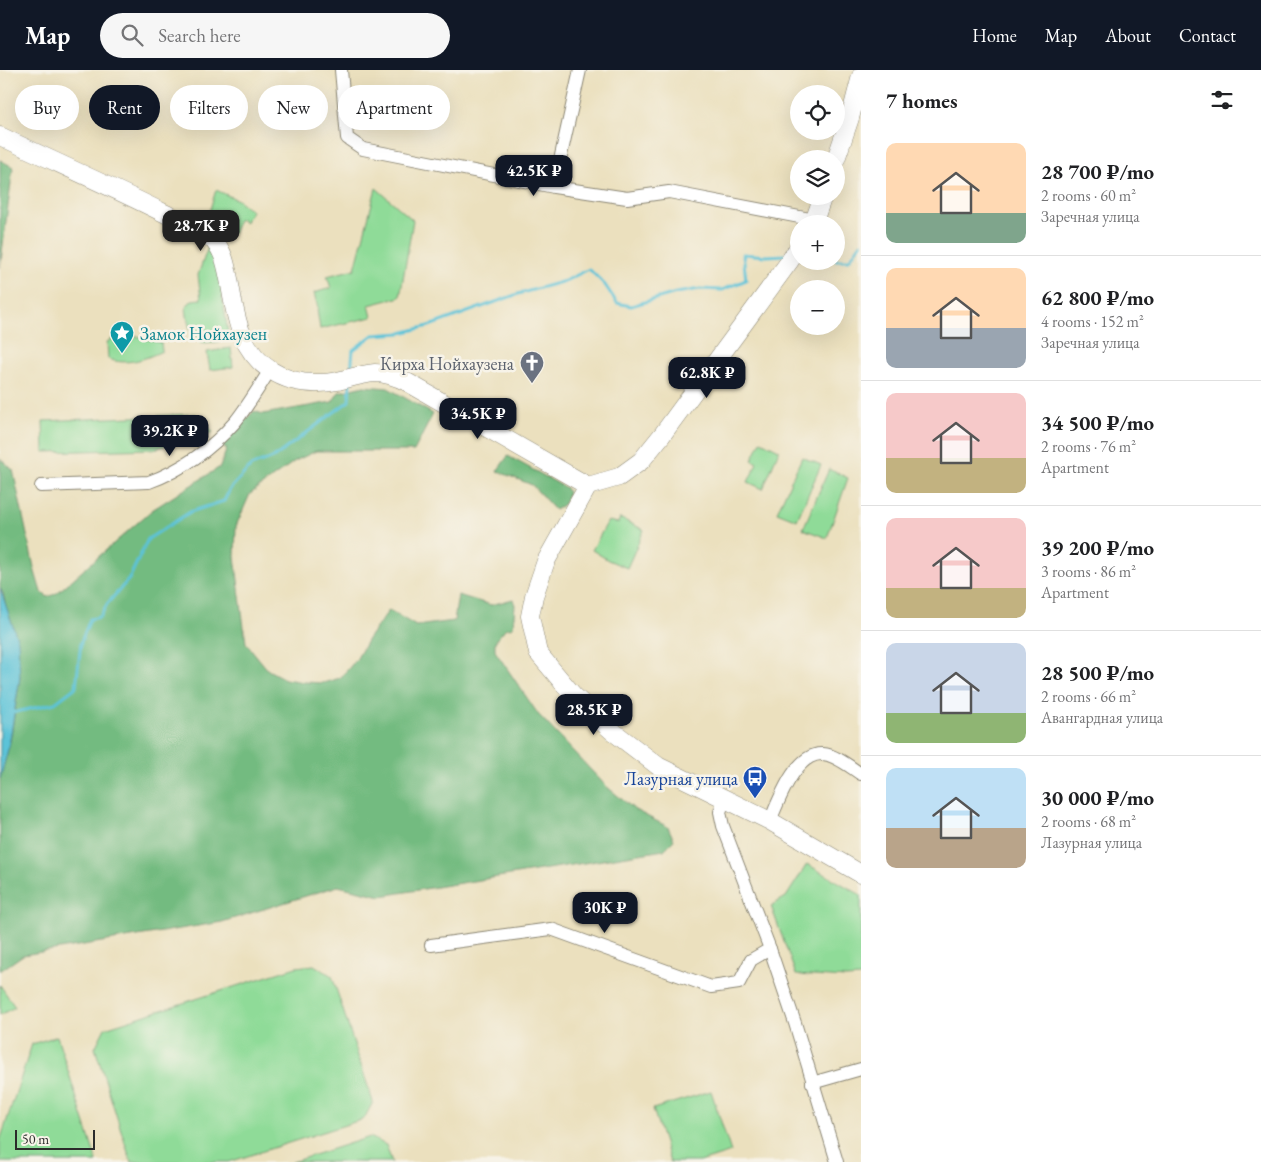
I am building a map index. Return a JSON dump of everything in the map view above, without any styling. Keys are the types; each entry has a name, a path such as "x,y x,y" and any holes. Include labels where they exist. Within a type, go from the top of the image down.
{"main road":[{"path":"839,150 861,76"},
{"path":"0,136 143,202 198,230 213,240 225,261 241,334 252,354 281,377 304,383 320,383 375,374 392,375 588,486"},
{"path":"790,262 641,461 619,477 588,486 546,561 534,596 530,616 538,653 574,696 611,730 658,766 770,821 861,874"}],"street":[{"path":"341,70 347,138 363,149 554,187 627,198 669,192 790,217"},
{"path":"554,187 580,70"},
{"path":"41,486 149,482 166,476 201,454 235,422 270,370"},
{"path":"770,821 781,794 800,765 812,755 824,754 834,757 861,774"},
{"path":"724,800 720,812 723,826 770,949 795,1023 837,1162"},
{"path":"431,945 551,929 711,987 739,983 751,960 770,949"},
{"path":"812,1083 861,1069"}],"green space":[{"path":"0,160 13,167 0,268"},
{"path":"376,188 413,220 400,297 369,305 372,317 320,329 314,293 331,288 327,276 355,269"},
{"path":"216,190 238,200 252,211 245,222 239,219 233,234 208,226 207,219"},
{"path":"208,247 218,269 228,332 218,333 219,342 201,343 190,328 186,307 192,300 201,299 198,275"},
{"path":"137,336 161,343 162,351 129,362 108,359 107,342 114,338"},
{"path":"231,348 233,367 210,370 207,352"},
{"path":"364,386 388,388 433,414 414,451 316,451 295,461 250,494 236,526 235,557 246,643 268,670 285,679 323,683 340,678 356,660 368,639 389,610 416,626 454,621 458,595 491,605 513,599 515,605 513,627 505,629 500,635 495,642 495,651 538,714 606,786 635,810 668,827 674,840 664,850 381,896 338,886 222,922 23,955 0,971 0,778 10,742 20,677 3,593 0,588 0,459 13,470 35,572 41,592 48,597 57,593 152,510 220,467 227,448 219,446 254,411 263,414 332,402 339,392"},
{"path":"196,414 213,432 195,432 156,449 44,452 43,421"},
{"path":"761,441 779,450 763,489 748,482 757,463 752,460"},
{"path":"508,456 566,488 568,493 564,504 555,510 532,485 497,471"},
{"path":"802,457 821,465 797,520 777,512"},
{"path":"829,469 848,478 827,538 803,529"},
{"path":"620,518 644,530 627,568 608,560 592,550 608,521 618,523"},
{"path":"807,864 861,895 861,977 796,975 771,906 786,897"},
{"path":"314,965 332,976 373,1102 364,1119 229,1162 131,1162 95,1048 105,1028 296,967"},
{"path":"0,985 15,1007 0,1015"},
{"path":"57,1036 97,1162 0,1162 0,1141 32,1044"},
{"path":"711,1091 731,1152 700,1162 670,1162 653,1109"},
{"path":"370,1137 386,1145 392,1162 292,1162"}],"water":[{"path":"0,588 18,641 20,677 9,746 0,779"}],"waterway":[{"path":"845,260 849,260 861,243"},
{"path":"351,372 353,350 373,335 401,333 429,326 518,294 565,281 589,269 605,285 617,303 631,306 676,293 700,289 722,290 746,280 743,254 786,255"},
{"path":"12,713 55,703 76,687 81,642 90,619 100,617 107,604 129,579 148,539 190,512 224,501 230,489 251,466 273,458 349,401 350,383"}],"place":[{"name":"Замок Нойхаузен","path":"122,354"},
{"name":"Кирха Нойхаузена","path":"532,384"},
{"name":"Лазурная улица","path":"755,799"}]}
